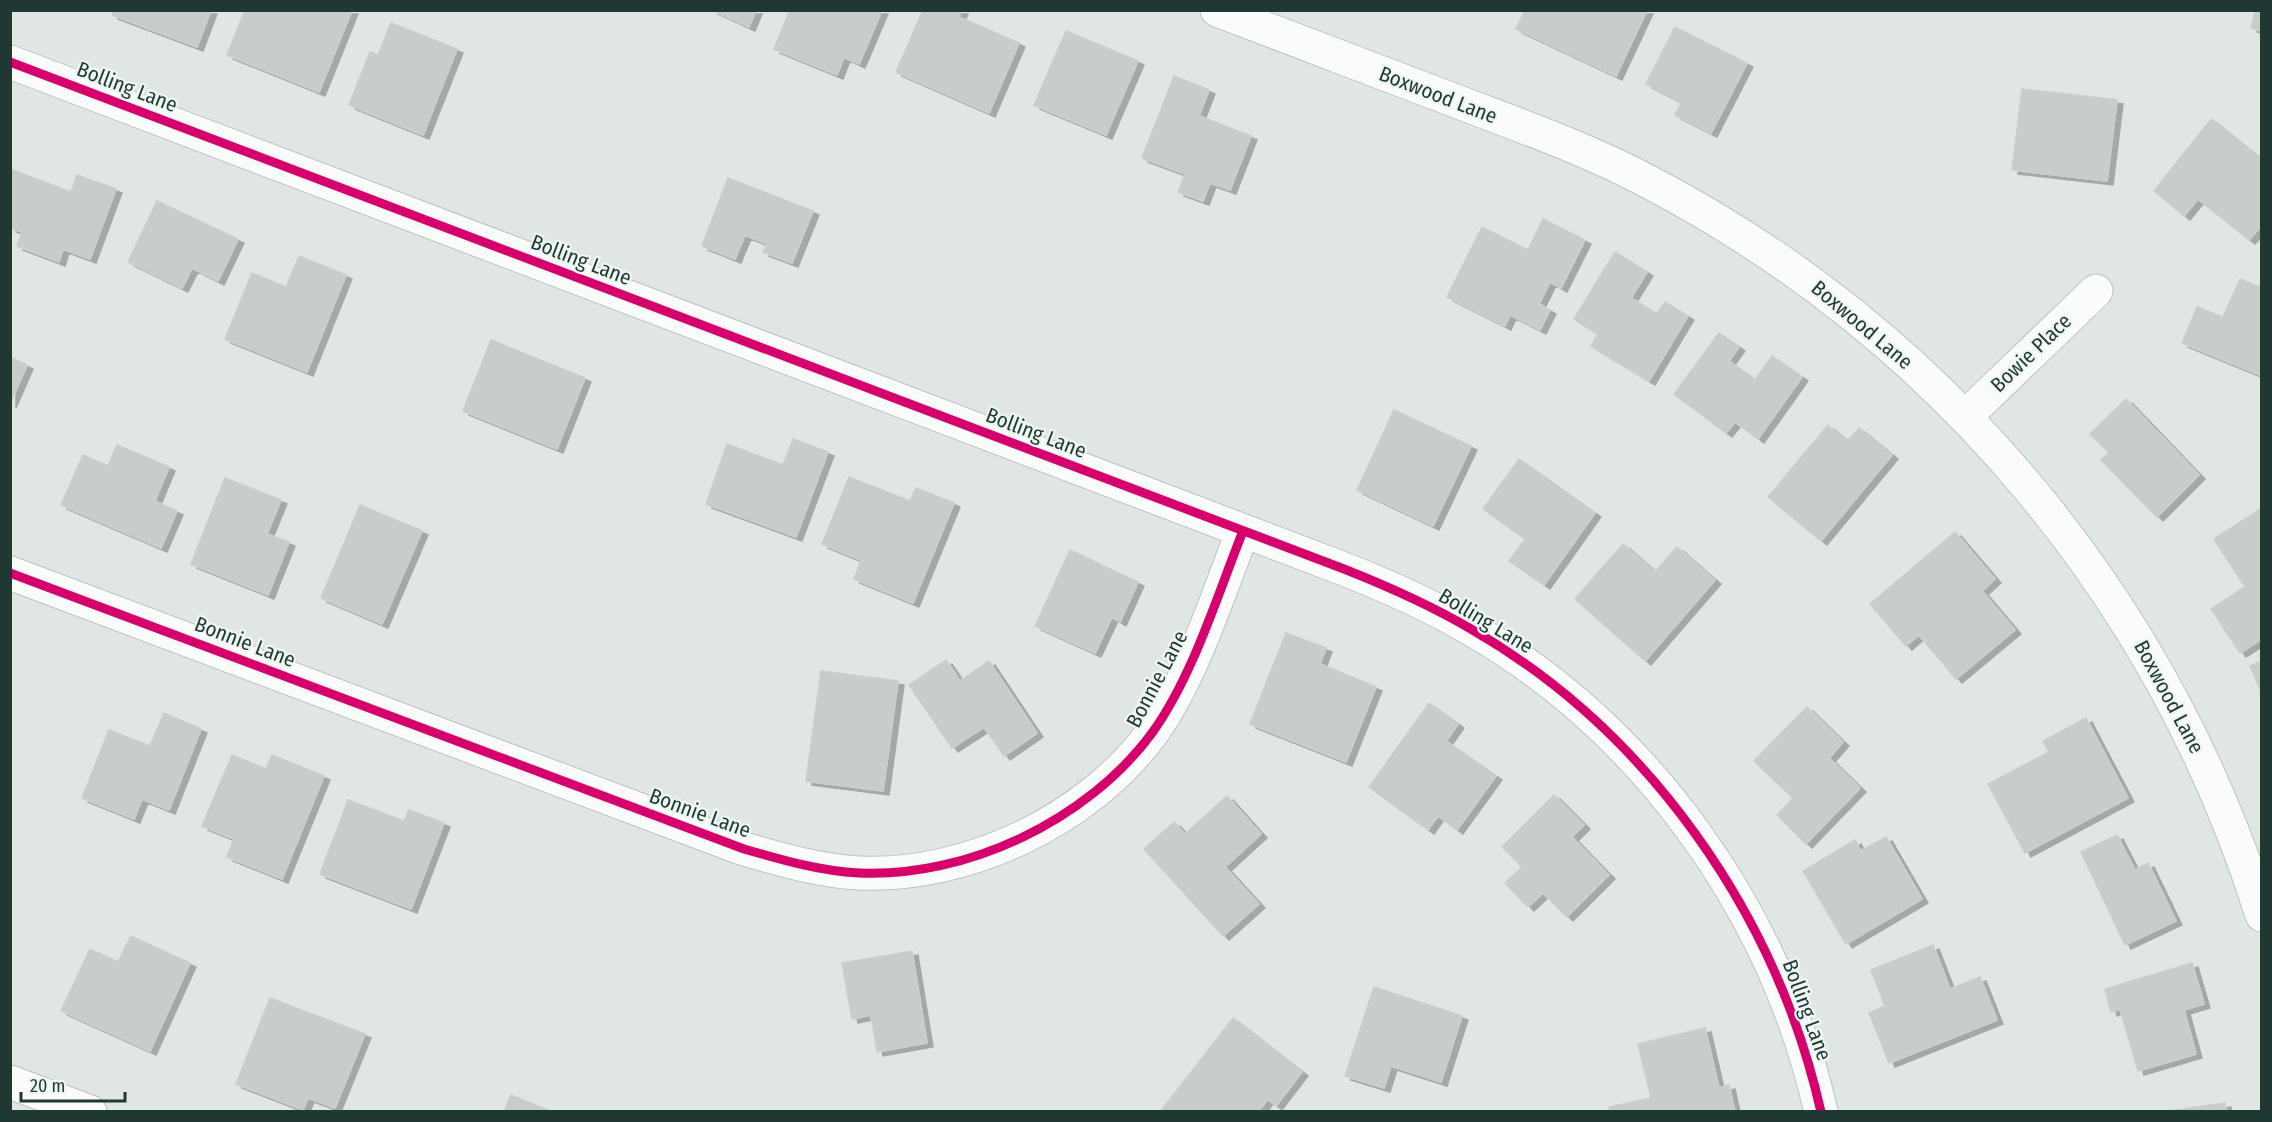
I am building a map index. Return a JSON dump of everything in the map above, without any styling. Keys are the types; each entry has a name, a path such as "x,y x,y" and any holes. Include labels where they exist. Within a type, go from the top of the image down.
{"street":[{"name":"Boxwood Lane","path":"1217,10 1522,127 1647,181 1746,237 1792,268 1857,319 1966,416 2057,521 2123,615 2176,707 2215,789 2262,915"},
{"name":"Bolling Lane","path":"10,62 1392,588 1472,629 1549,682 1620,746 1683,817 1703,844 1754,928 1774,969 1800,1036 1821,1112"},
{"name":"Bowie Place","path":"1966,416 2096,291"},
{"name":"Bonnie Lane","path":"10,573 735,846 784,861 825,870 861,873 930,867 1004,844 1068,811 1118,772 1153,732 1167,708 1197,645 1243,531"},
{"path":"10,1082 90,1112"}],"building":[{"path":"114,10 211,10 197,47 112,15"},
{"path":"245,10 352,10 319,92 227,55"},
{"path":"712,10 756,10 749,27"},
{"path":"790,10 882,10 859,64 844,57 837,75 774,49"},
{"path":"923,10 962,10 959,17 1019,43 989,113 896,72"},
{"path":"1525,10 1647,10 1616,76 1516,29"},
{"path":"2256,10 2262,10 2262,31 2251,28"},
{"path":"391,23 457,49 423,135 349,105 370,52 378,55"},
{"path":"1675,27 1747,63 1711,133 1675,115 1682,102 1646,84"},
{"path":"1066,31 1138,61 1106,135 1034,105"},
{"path":"1174,76 1209,90 1199,116 1251,136 1230,190 1210,183 1203,201 1178,192 1185,174 1142,158"},
{"path":"2022,89 2117,100 2107,181 2012,170"},
{"path":"2211,119 2262,160 2262,225 2249,240 2198,199 2184,216 2154,191"},
{"path":"10,169 71,192 77,175 116,189 90,259 63,249 59,262 17,246 22,232 10,228"},
{"path":"728,178 813,211 792,263 763,252 767,244 745,235 735,259 702,246"},
{"path":"157,201 238,239 218,281 192,268 182,288 128,262"},
{"path":"1543,219 1585,240 1561,288 1550,282 1539,304 1550,310 1540,330 1510,315 1505,326 1447,297 1482,227 1528,250"},
{"path":"1615,252 1647,272 1631,298 1657,314 1665,302 1688,316 1649,381 1591,346 1598,334 1574,319"},
{"path":"299,256 346,275 307,372 225,339 252,273 286,287"},
{"path":"2240,279 2262,288 2262,376 2182,343 2197,307 2223,317"},
{"path":"1719,333 1739,347 1729,361 1755,380 1772,356 1802,377 1758,439 1735,422 1726,433 1674,394"},
{"path":"491,340 585,378 557,449 463,411"},
{"path":"10,357 27,365 10,404"},
{"path":"2126,399 2199,475 2157,517 2101,460 2109,453 2090,434"},
{"path":"1394,410 1471,446 1433,526 1357,490"},
{"path":"1828,425 1847,441 1859,428 1892,455 1821,541 1768,497"},
{"path":"793,439 828,452 796,537 706,504 727,444 783,465"},
{"path":"117,445 169,467 155,501 177,511 161,548 61,505 83,455 108,466"},
{"path":"1519,459 1595,513 1544,585 1509,561 1525,539 1483,509"},
{"path":"849,477 910,501 916,488 954,503 913,603 854,579 861,560 822,544"},
{"path":"225,478 281,500 267,534 289,542 268,595 191,564"},
{"path":"360,505 422,531 382,624 321,598"},
{"path":"2262,508 2262,639 2240,653 2211,609 2245,587 2214,539"},
{"path":"1955,532 1995,579 1982,591 2015,630 1956,679 1919,635 1906,646 1870,604"},
{"path":"1623,544 1655,572 1677,547 1715,580 1645,661 1575,599"},
{"path":"1070,550 1138,582 1120,622 1112,617 1095,653 1035,626"},
{"path":"1286,633 1326,648 1320,664 1376,687 1346,762 1250,724"},
{"path":"946,660 960,681 989,661 1037,733 1004,756 984,727 952,748 909,685"},
{"path":"2262,661 2262,694 2250,666"},
{"path":"821,671 898,681 883,791 806,781"},
{"path":"1429,703 1458,724 1446,741 1496,776 1457,830 1438,816 1428,830 1369,787"},
{"path":"1807,707 1843,742 1829,758 1860,788 1806,844 1777,815 1793,798 1754,761"},
{"path":"164,713 201,729 169,810 142,799 134,819 82,798 109,730 150,746"},
{"path":"2086,718 2128,798 2025,853 1988,784 2049,752 2043,741"},
{"path":"232,755 266,769 272,755 324,776 282,879 227,857 234,839 202,826"},
{"path":"1554,795 1584,825 1572,837 1609,875 1567,917 1543,893 1528,907 1505,883 1522,867 1502,847"},
{"path":"1227,796 1261,834 1225,867 1259,904 1223,936 1144,849 1174,822 1185,834"},
{"path":"348,800 404,821 409,810 444,823 411,909 320,874"},
{"path":"2117,835 2135,870 2148,863 2176,921 2125,945 2081,852"},
{"path":"1886,837 1922,899 1846,944 1803,871 1855,840 1861,851"},
{"path":"131,936 190,963 150,1051 61,1011 90,949 118,962"},
{"path":"1933,945 1950,989 1980,977 1997,1020 1889,1063 1869,1013 1885,1006 1871,970"},
{"path":"912,951 927,1043 877,1052 871,1015 852,1019 842,963"},
{"path":"2192,963 2204,1004 2184,1010 2196,1054 2138,1071 2120,1009 2111,1012 2105,989"},
{"path":"1374,987 1462,1016 1441,1082 1391,1066 1384,1088 1345,1076"},
{"path":"270,998 365,1034 335,1108 308,1098 303,1110 236,1084"},
{"path":"1233,1018 1302,1072 1276,1106 1268,1099 1258,1112 1160,1112"},
{"path":"1705,1028 1719,1088 1729,1085 1735,1112 1610,1112 1609,1107 1651,1098 1638,1044"},
{"path":"511,1095 552,1112 504,1112"},
{"path":"2225,1103 2226,1112 2161,1112"}],"cycle path":[{"path":"10,62 1344,569 1408,596 1471,629 1535,671 1594,720 1648,774 1696,834 1737,899 1772,967 1800,1038 1821,1112"},
{"path":"10,573 744,849 830,870 859,873 900,872 941,865 982,854 1022,838 1060,817 1094,792 1125,764 1152,733 1180,687 1203,635 1243,531"}]}
